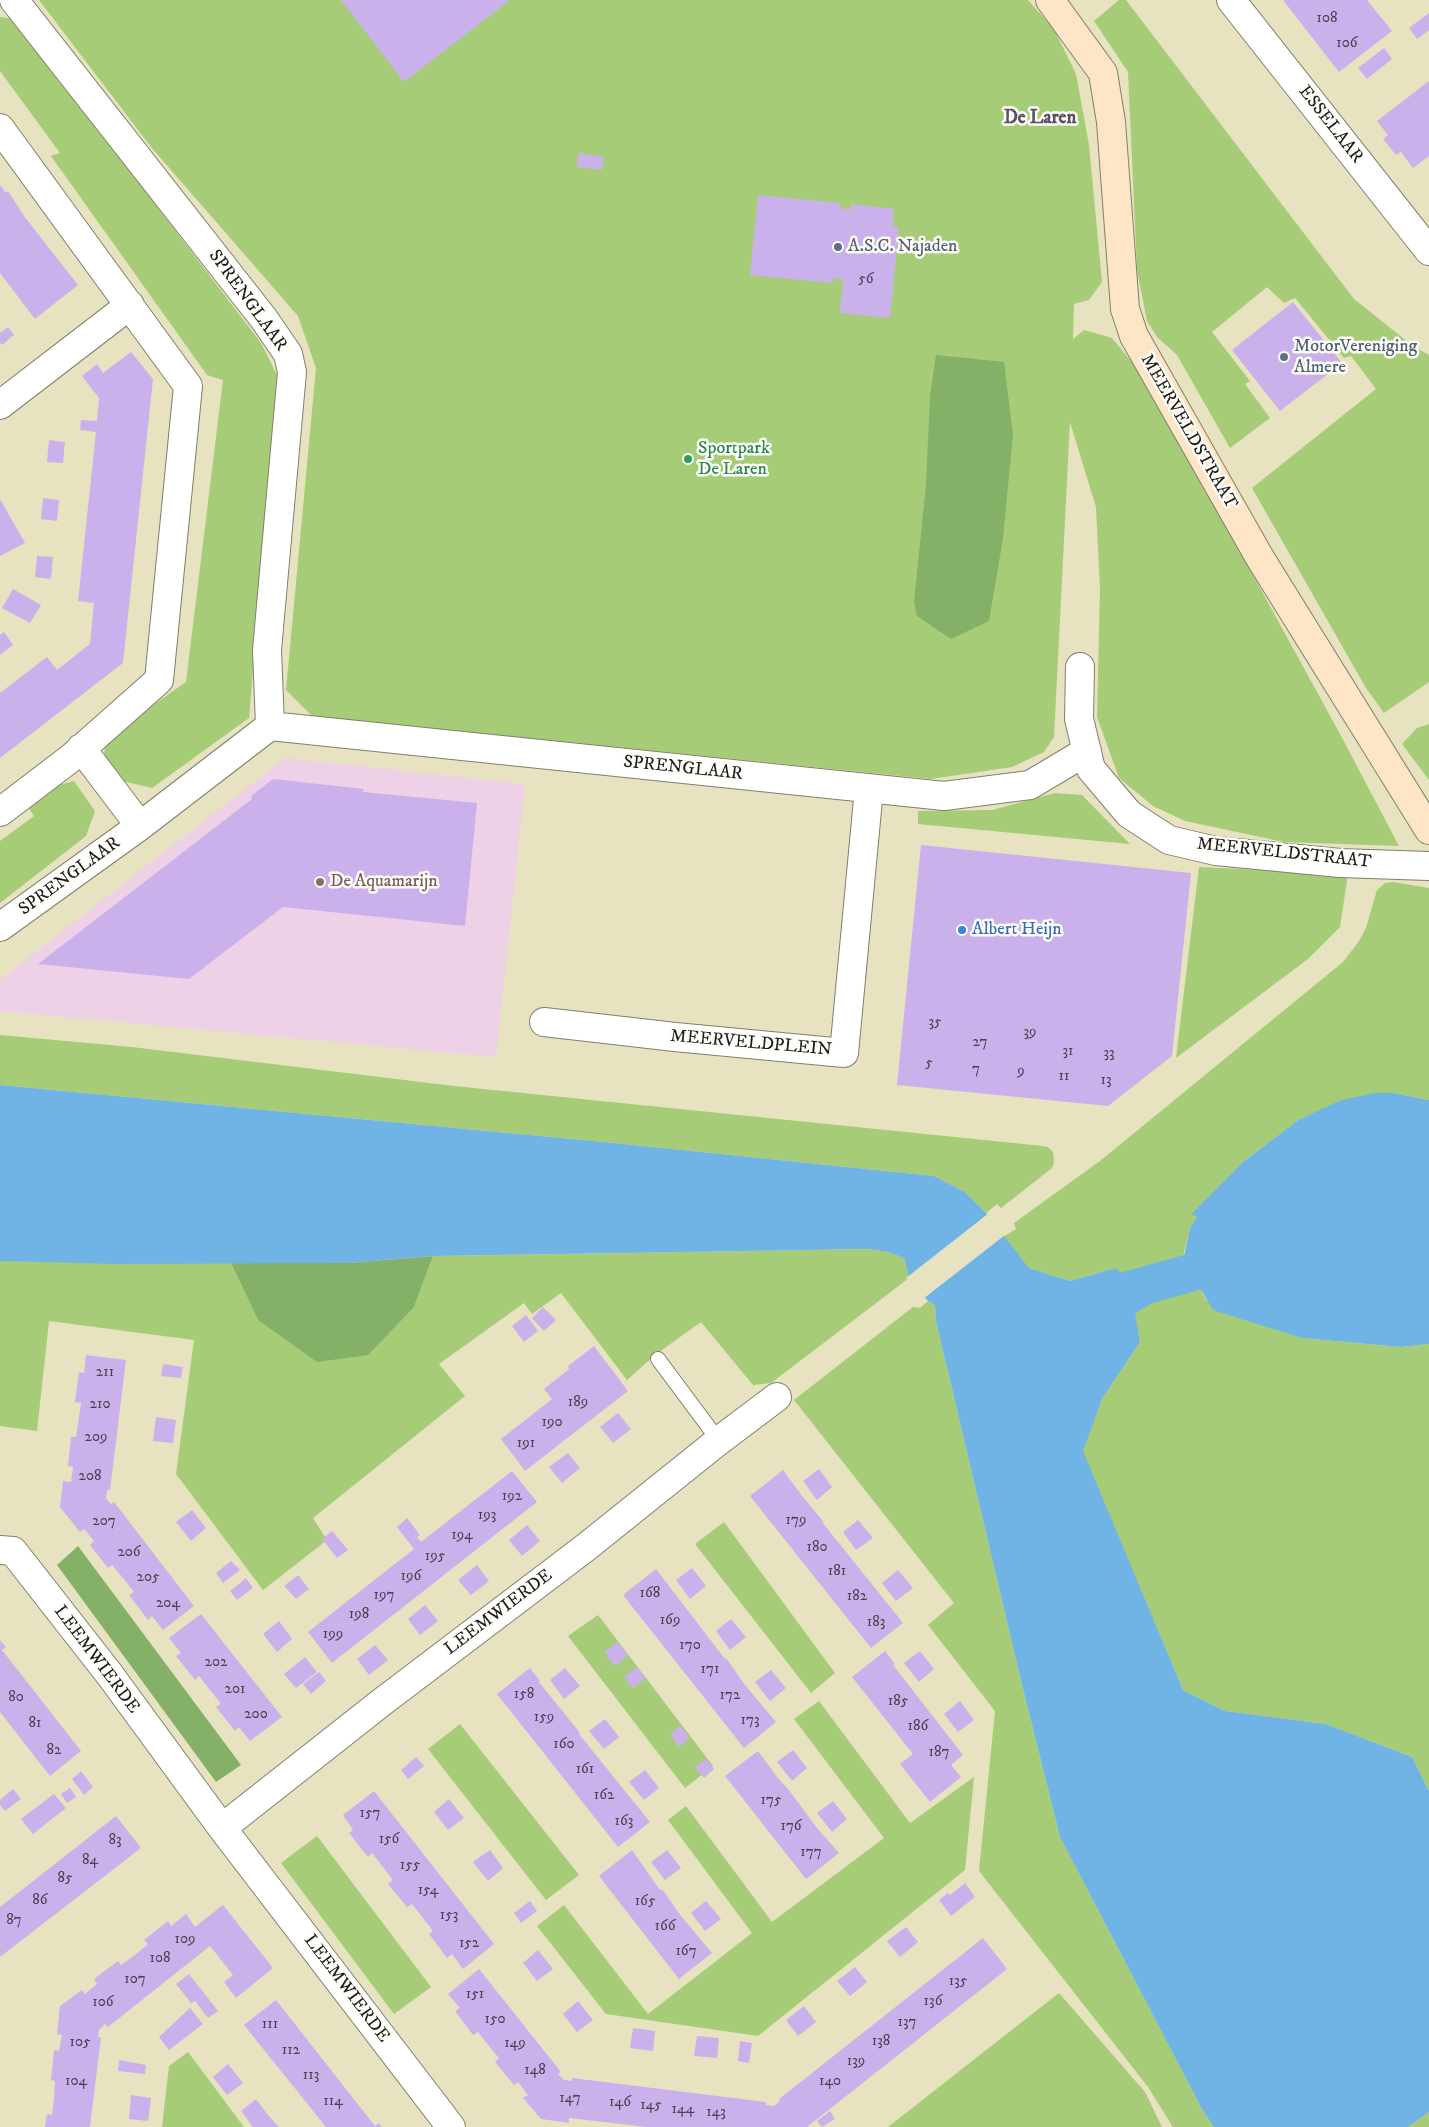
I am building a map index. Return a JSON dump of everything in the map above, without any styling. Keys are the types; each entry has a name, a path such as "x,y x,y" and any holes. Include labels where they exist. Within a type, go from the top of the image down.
{"street":[{"name":"SPRENGLAAR","path":"14,0 264,319 288,354 292,372 267,650 270,726"},
{"name":"MEERVELDSTRAAT","path":"1050,0 1103,74 1111,122 1125,309 1134,336 1260,558 1429,830"},
{"name":"ESSELAAR","path":"1232,0 1429,251"},
{"path":"0,128 188,386 159,680 81,748 0,812"},
{"path":"0,405 130,305"},
{"name":"MEERVELDSTRAAT","path":"1080,667 1079,719 1091,769 1129,814 1168,840 1216,851 1340,863 1429,866"},
{"name":"SPRENGLAAR","path":"0,927 140,826 270,726 944,796 1030,785 1087,751"},
{"path":"81,748 140,826"},
{"name":"MEERVELDPLEIN","path":"544,1022 675,1038 844,1053 869,788"},
{"name":"LEEMWIERDE","path":"222,1828 382,1702 585,1548 719,1440 777,1397"},
{"name":"LEEMWIERDE","path":"0,1550 13,1551 110,1675 222,1828 451,2127"}],"lane":[{"path":"658,1359 719,1440"}],"shaded area":[{"name":"De Aquamarijn","path":"285,758 525,784 496,1057 0,1011 0,980"}],"green space":[{"name":"Sportpark De Laren","path":"39,0 1028,0 1054,29 1076,74 1089,145 1102,282 1089,300 1074,304 1073,339 1084,330 1112,338 1135,366 1209,495 1399,846 1284,842 1185,821 1153,806 1119,778 1097,717 1100,589 1096,507 1070,422 1054,737 1044,752 1012,767 931,779 312,716 286,690 316,368 298,316 151,147"},
{"path":"1119,0 1126,0 1354,299 1413,346 1429,355 1429,682 1384,713 1366,688 1252,488 1376,389 1351,356 1344,358 1295,298 1284,303 1267,287 1212,332 1250,381 1245,384 1270,418 1230,448 1177,355 1157,337 1147,321 1137,270 1128,72 1094,21"},
{"path":"0,17 14,19 261,343 277,375 249,718 152,788 122,781 104,754 106,738 186,682 223,380 207,375 51,156 60,153 0,71"},
{"path":"936,355 1004,362 1013,435 1003,538 989,621 951,639 917,616 914,602 926,485 930,396"},
{"path":"1429,724 1429,780 1402,744 1417,728"},
{"path":"74,781 95,811 86,836 0,903 0,841 34,816 25,803 51,787"},
{"path":"1055,793 1082,795 1130,844 918,824 918,811 992,810"},
{"path":"1199,867 1348,874 1340,927 1308,959 1176,1058"},
{"path":"1393,882 1429,888 1429,1100 1393,1093 1375,1093 1297,1121 1243,1162 1192,1213 1197,1217 1190,1228 1182,1261 1190,1287 1200,1288 1206,1300 1302,1338 1401,1347 1429,1344 1429,1791 1412,1757 1326,1724 1225,1711 1183,1690 1082,1450 1102,1399 1140,1342 1134,1313 1162,1298 1153,1275 1130,1283 1116,1268 1070,1281 1029,1268 1003,1237 1016,1229 1014,1223 1100,1161 1343,962 1366,928 1377,890 1385,883"},
{"path":"0,1035 132,1047 454,1086 1043,1146 1048,1147 1053,1152 1054,1163 1052,1168 1001,1208 997,1204 986,1213 965,1192 934,1176 614,1143 0,1085"},
{"path":"868,1249 888,1252 904,1258 909,1278 771,1383 753,1385 701,1322 655,1355 627,1380 561,1293 532,1314 524,1303 439,1364 465,1396 313,1518 327,1540 263,1590 176,1474 194,1340 49,1321 37,1431 0,1426 0,1261 231,1263 258,1320 414,1307 433,1256"},
{"path":"433,1256 414,1307 368,1355 317,1362 258,1320 231,1263 348,1263"},
{"path":"928,1301 935,1304 936,1321 1060,1837 1203,2111 1214,2127 1173,2127 1148,2087 979,1871 995,1711 928,1625 954,1603 794,1400 913,1307 920,1308"},
{"path":"724,1522 835,1673 811,1693 695,1544"},
{"path":"78,1546 241,1765 216,1782 57,1565"},
{"path":"598,1615 713,1766 685,1788 568,1636"},
{"path":"819,1701 910,1823 974,1777 965,1870 758,2036 606,2014 537,1926 564,1905 648,2014 752,1933 668,1820 686,1806 772,1922 884,1838 794,1719"},
{"path":"460,1724 579,1875 546,1900 428,1749"},
{"path":"317,1836 431,1987 394,2014 281,1863"},
{"path":"1059,1993 1145,2092 1162,2127 888,2127"},
{"path":"188,2052 244,2127 162,2127 169,2066"},
{"path":"1429,2112 1429,2127 1408,2127"}],"water":[{"path":"0,1085 614,1143 934,1176 965,1192 986,1213 1029,1268 1070,1281 1116,1268 1130,1282 1153,1275 1162,1298 1135,1313 1140,1342 1102,1399 1083,1451 1183,1690 1225,1711 1326,1724 1412,1757 1429,1791 1429,2112 1408,2127 1214,2127 1203,2111 1060,1837 936,1321 935,1305 928,1301 909,1278 904,1258 888,1252 868,1249 433,1256 348,1263 115,1264 0,1261"},
{"path":"1375,1093 1393,1093 1429,1100 1429,1344 1401,1347 1302,1338 1213,1310 1200,1288 1190,1287 1173,1294 1164,1270 1183,1261 1190,1228 1197,1217 1191,1214 1243,1162 1297,1121 1342,1100"}],"pier":[{"path":"989,1213 1005,1235 923,1299 906,1278"}],"building":[{"path":"341,0 510,0 404,82"},
{"path":"1283,0 1367,0 1392,31 1339,72"},
{"path":"1429,13 1429,30 1417,39 1409,28"},
{"path":"1384,48 1392,59 1367,79 1358,68"},
{"path":"1429,81 1429,156 1413,168 1401,152 1396,155 1383,139 1388,135 1377,121"},
{"path":"579,153 604,157 602,170 577,167"},
{"path":"0,185 6,193 8,191 24,216 78,285 35,319 0,273"},
{"path":"758,195 841,203 840,208 850,210 851,204 894,209 892,226 899,227 890,318 840,313 843,279 833,278 833,283 750,275"},
{"path":"1293,302 1342,363 1280,411 1232,350"},
{"path":"8,327 14,335 2,345 0,343 0,333"},
{"path":"131,352 153,379 123,663 0,758 0,693 47,657 57,670 90,644 94,603 78,601 96,432 80,430 81,420 97,421 99,398 82,376 97,364 103,373"},
{"path":"49,440 65,442 63,463 47,462"},
{"path":"43,498 59,500 57,521 41,519"},
{"path":"0,499 25,543 0,556"},
{"path":"37,556 53,557 51,579 35,577"},
{"path":"13,589 41,605 30,623 2,608"},
{"path":"4,632 13,645 0,655 0,635"},
{"path":"273,779 364,789 363,792 477,803 465,926 283,907 189,979 38,964 252,799 251,796"},
{"path":"921,845 1191,873 1172,1056 1108,1106 897,1085"},
{"path":"543,1307 556,1320 544,1331 532,1318"},
{"path":"526,1315 538,1331 524,1342 512,1326"},
{"path":"594,1346 628,1391 525,1471 501,1439 552,1399 544,1389 569,1369 568,1366"},
{"path":"86,1355 126,1360 110,1490 107,1490 106,1498 111,1504 114,1502 194,1606 163,1630 152,1616 148,1620 129,1595 134,1592 112,1565 108,1568 90,1545 94,1541 84,1529 80,1532 60,1507 63,1481 71,1482 73,1467 68,1466 71,1437 76,1437 81,1403 75,1402 79,1372 84,1373"},
{"path":"163,1364 183,1367 181,1378 161,1376"},
{"path":"618,1413 631,1429 613,1443 600,1427"},
{"path":"156,1417 176,1420 173,1443 153,1441"},
{"path":"568,1453 580,1468 562,1483 549,1467"},
{"path":"819,1469 832,1487 817,1500 803,1481"},
{"path":"783,1470 903,1623 871,1648 750,1496"},
{"path":"512,1471 537,1502 332,1663 308,1632 414,1549 397,1527 407,1518 420,1535 417,1537 421,1542"},
{"path":"192,1510 206,1528 191,1541 176,1522"},
{"path":"858,1520 873,1538 856,1550 843,1532"},
{"path":"527,1525 540,1541 522,1556 509,1540"},
{"path":"332,1531 348,1550 337,1558 322,1539"},
{"path":"231,1561 240,1570 223,1583 216,1573"},
{"path":"477,1565 489,1581 471,1595 458,1580"},
{"path":"692,1568 706,1586 690,1599 676,1580"},
{"path":"656,1569 745,1685 776,1722 744,1748 623,1595"},
{"path":"898,1570 913,1588 896,1601 882,1583"},
{"path":"298,1575 309,1589 296,1599 284,1586"},
{"path":"246,1578 253,1588 237,1600 230,1591"},
{"path":"425,1605 438,1621 420,1635 408,1619"},
{"path":"201,1614 282,1717 250,1741 239,1727 235,1731 216,1707 221,1704 199,1676 195,1680 176,1656 181,1653 169,1638"},
{"path":"731,1619 746,1637 730,1650 716,1631"},
{"path":"279,1621 292,1639 277,1652 263,1634"},
{"path":"0,1640 6,1647 2,1650 81,1751 50,1776 0,1712"},
{"path":"617,1642 628,1655 615,1666 604,1652"},
{"path":"375,1645 388,1660 369,1675 357,1659"},
{"path":"885,1651 895,1664 893,1665 963,1755 951,1765 961,1777 930,1802 900,1764 913,1754 852,1677"},
{"path":"920,1651 934,1669 919,1682 904,1663"},
{"path":"305,1657 317,1672 296,1688 284,1674"},
{"path":"637,1667 646,1678 633,1688 624,1677"},
{"path":"530,1668 579,1734 650,1822 618,1847 497,1694"},
{"path":"565,1668 580,1686 564,1699 550,1680"},
{"path":"771,1670 786,1688 770,1701 755,1682"},
{"path":"319,1672 326,1681 311,1694 303,1684"},
{"path":"960,1701 974,1720 958,1732 944,1714"},
{"path":"605,1719 619,1737 604,1749 589,1731"},
{"path":"680,1726 690,1738 679,1747 670,1734"},
{"path":"793,1750 807,1768 792,1781 777,1762"},
{"path":"758,1751 817,1828 839,1853 806,1879 725,1776"},
{"path":"416,1757 424,1766 408,1779 401,1770"},
{"path":"706,1759 714,1769 704,1778 695,1767"},
{"path":"645,1770 659,1788 644,1800 629,1782"},
{"path":"81,1771 93,1787 84,1795 72,1779"},
{"path":"70,1788 76,1797 67,1803 61,1794"},
{"path":"13,1789 21,1799 5,1811 0,1805 0,1800"},
{"path":"374,1791 494,1944 463,1969 452,1954 447,1958 429,1934 433,1931 412,1904 407,1907 388,1884 393,1880 372,1853 368,1857 349,1833 353,1830 343,1815"},
{"path":"54,1794 66,1808 33,1834 21,1819"},
{"path":"449,1799 464,1818 448,1830 434,1812"},
{"path":"833,1801 847,1819 832,1832 817,1813"},
{"path":"116,1816 141,1848 0,1957 0,1907"},
{"path":"490,1850 503,1868 488,1881 473,1862"},
{"path":"632,1850 660,1890 662,1889 681,1916 712,1953 679,1979 599,1876"},
{"path":"667,1850 681,1868 665,1880 651,1862"},
{"path":"965,1883 975,1897 951,1916 939,1900 948,1893 950,1895"},
{"path":"530,1901 537,1911 521,1923 514,1913"},
{"path":"706,1901 721,1919 705,1931 691,1913"},
{"path":"223,1905 273,1968 236,1998 224,1982 233,1975 210,1946 108,2027 105,2024 99,2030 98,2037 101,2037 90,2127 45,2127 47,2114 52,2115 54,2098 55,2081 51,2080 54,2050 59,2051 62,2035 57,2034 60,2006 82,1990 85,1994 97,1984 94,1979 118,1961 121,1965 135,1955 148,1944 144,1940 168,1921 171,1926 186,1914 195,1927"},
{"path":"906,1927 918,1942 900,1957 887,1941"},
{"path":"983,1938 1007,1969 807,2127 647,2127 569,2118 569,2123 541,2119 523,2098 528,2095 518,2082 514,2085 495,2062 499,2058 478,2032 473,2035 455,2011 460,2008 448,1994 479,1969 561,2072 558,2074 564,2080 572,2081 572,2078 766,2102 766,2105 774,2106 780,2101 779,2099"},
{"path":"538,1950 553,1969 537,1981 523,1963"},
{"path":"855,1967 867,1982 850,1996 837,1981"},
{"path":"189,1974 218,2011 208,2018 195,2001 191,2003 176,1984"},
{"path":"276,2000 375,2126 379,2123 382,2127 326,2127 244,2025"},
{"path":"578,2001 593,2020 577,2032 563,2014"},
{"path":"804,2006 816,2022 798,2036 786,2020"},
{"path":"190,2008 203,2024 169,2050 159,2037"},
{"path":"633,2028 655,2031 653,2051 630,2048"},
{"path":"697,2036 719,2038 717,2058 694,2056"},
{"path":"740,2041 752,2043 749,2063 738,2061"},
{"path":"119,2060 146,2065 145,2074 118,2071"},
{"path":"228,2064 243,2083 227,2095 213,2077"},
{"path":"131,2095 151,2098 148,2121 129,2119"},
{"path":"256,2099 279,2127 253,2127 241,2111"},
{"path":"830,2111 835,2119 822,2127 817,2121"}],"waterway":[{"path":"1108,1299 1129,1290 1218,1265"}],"place":[{"name":"A.S.C. Najaden","path":"838,247"},
{"name":"MotorVereniging Almere","path":"1284,357"},
{"name":"Sportpark De Laren","path":"688,459"},
{"name":"De Aquamarijn","path":"320,882"},
{"name":"Albert Heijn","path":"962,930"}],"district":[{"name":"De Laren","path":"1040,119"}]}
